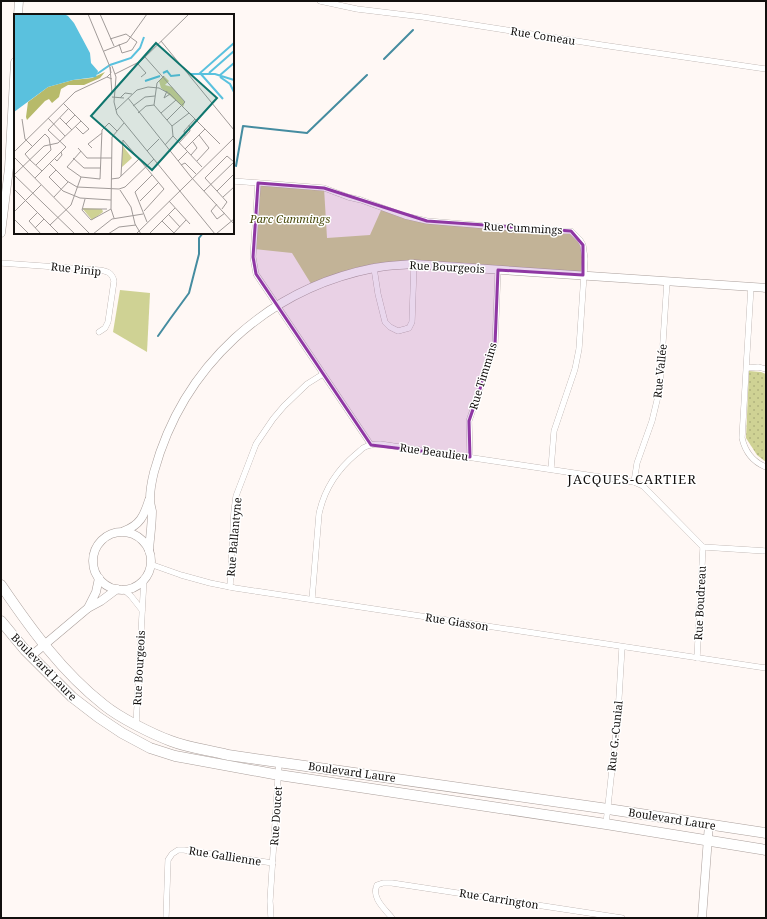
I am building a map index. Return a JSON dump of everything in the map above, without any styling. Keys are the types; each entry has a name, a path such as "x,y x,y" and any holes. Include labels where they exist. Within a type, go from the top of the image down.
{"highway":[{"name":"Boulevard Laure","path":"1,585 44,645 70,675 105,706 136,725 172,741 228,755 766,833"},
{"name":"Boulevard Laure","path":"1,621 31,656 72,698 116,729 150,748 175,756 279,775 606,824 707,842 766,850"}],"street":[{"path":"18,1 18,14"},
{"name":"Rue Comeau","path":"320,1 357,8 766,69"},
{"path":"1,233 12,168 14,97"},
{"name":"Rue Cummings","path":"234,181 324,188 405,216 427,221 571,231 583,245 585,259 579,349 575,369 554,431 551,469"},
{"path":"258,183 253,257 258,278 370,445 365,446 336,474 322,501 319,514 312,600"},
{"name":"Rue Pinip","path":"1,263 109,272 113,276 114,281 108,322 105,328 99,332"},
{"path":"374,268 378,294 385,322 390,327 398,331 409,328 412,322 414,264"},
{"name":"Rue Bourgeois","path":"121,532 133,528 145,512 150,498 154,472 173,423 192,389 213,360 251,323 276,305 330,280 374,268 414,264 766,288"},
{"name":"Rue Timmins","path":"470,457 469,421 495,344 498,270"},
{"name":"Rue Vallée","path":"634,482 637,463 652,421 660,388 667,281"},
{"path":"751,286 742,438 750,455 766,467"},
{"path":"747,368 758,367 766,369"},
{"name":"Rue Ballantyne","path":"230,587 236,496 256,444 284,406 307,384 323,374"},
{"name":"Rue Beaulieu","path":"370,445 380,444 634,482 643,486 703,547"},
{"name":"Rue Bourgeois","path":"149,550 152,511 150,498"},
{"path":"112,533 130,533 138,536 149,550 150,564 148,572 138,584 131,588 120,589 110,587 99,578 95,570 93,561 96,548 104,538 112,533"},
{"path":"703,547 766,551"},
{"name":"Rue Boudreau","path":"697,658 703,547"},
{"name":"Rue Giasson","path":"150,564 181,575 230,587 766,668"},
{"path":"88,608 96,592 99,578"},
{"name":"Rue Bourgeois","path":"136,725 144,578"},
{"path":"31,656 88,608 120,589"},
{"path":"120,589 131,596 142,611"},
{"name":"Rue G.-Cunial","path":"606,824 618,714 622,647"},
{"name":"Rue Doucet","path":"271,918 270,901 279,762"},
{"path":"702,918 709,824"},
{"name":"Rue Gallienne","path":"166,918 168,860 172,854 178,850 195,851 273,863"},
{"name":"Rue Carrington","path":"392,918 377,899 375,890 377,886 383,883 392,882 606,917 622,918"}],"highlighted area":[{"path":"258,183 324,188 427,221 571,231 583,245 583,275 498,270 495,345 469,421 470,457 371,445 256,274 253,257"}],"green space":[{"name":"Parc Cummings","path":"258,183 324,188 327,238 370,235 382,208 416,219 571,231 583,245 583,275 394,265 313,287 292,253 253,249"},
{"path":"120,290 150,293 147,352 113,332"},
{"path":"749,371 766,374 766,462 757,455 746,438"}],"waterway":[{"path":"384,59 413,30"},
{"path":"236,166 243,126 307,133 367,75"},
{"path":"158,336 189,293 199,254 199,238 202,234"}],"district":[{"name":"JACQUES-CARTIER","path":"632,479"}]}
